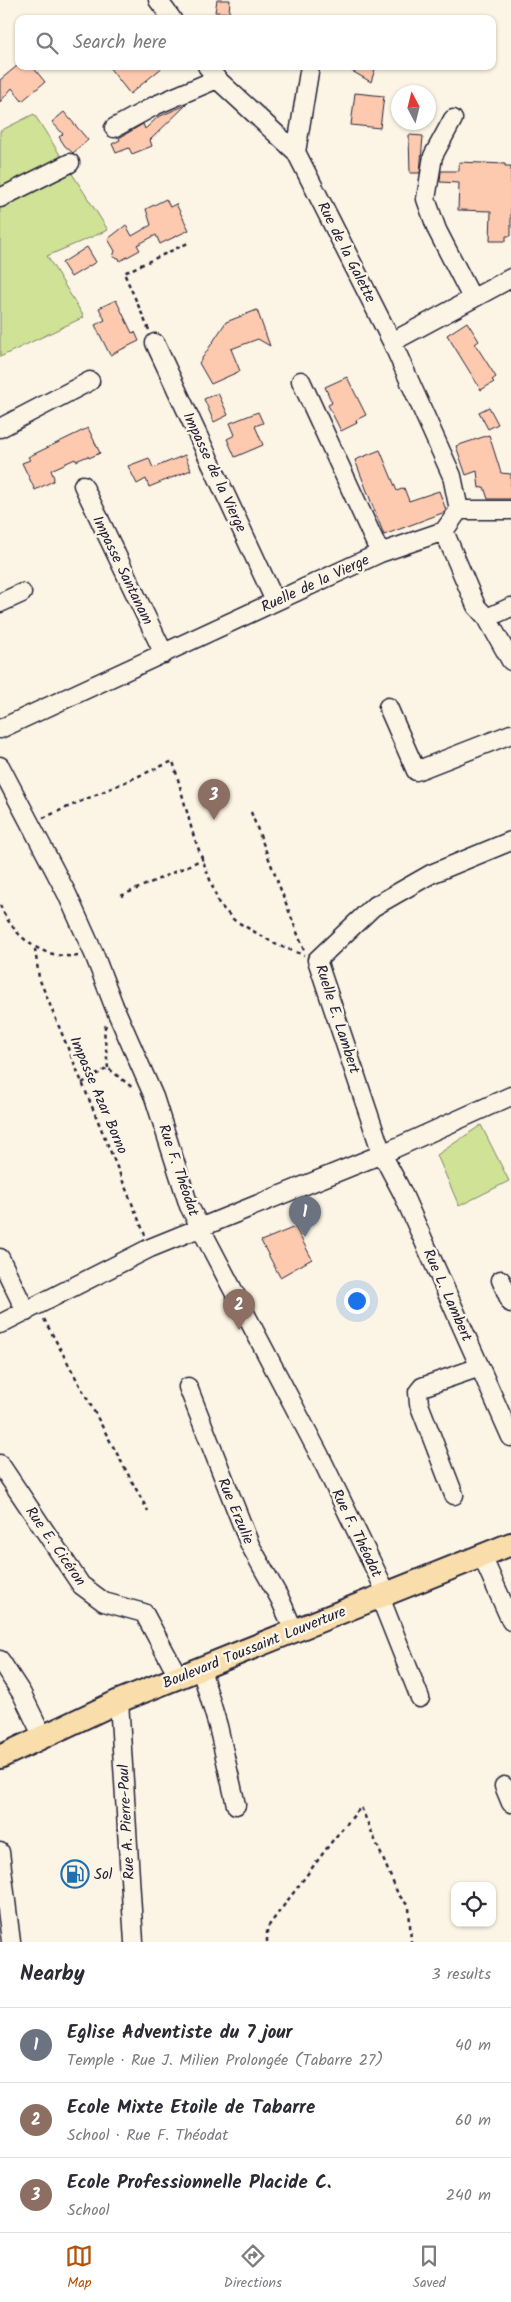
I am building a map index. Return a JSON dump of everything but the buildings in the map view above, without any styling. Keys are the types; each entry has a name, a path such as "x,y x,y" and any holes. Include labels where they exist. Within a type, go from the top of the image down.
{"main road":[{"name":"Boulevard Toussaint Louverture","path":"0,1757 119,1701 511,1544"}],"street":[{"path":"158,0 169,15"},
{"path":"296,152 309,70"},
{"path":"114,128 212,73"},
{"name":"Rue de la Galette","path":"212,73 296,152 392,342"},
{"path":"453,119 433,156 426,199 437,230 472,298"},
{"path":"0,198 70,163"},
{"path":"511,278 392,342 452,476 459,510 444,531 476,606 487,618 511,661"},
{"name":"Impasse de la Vierge","path":"155,343 275,601"},
{"path":"0,428 90,381"},
{"path":"301,381 380,553"},
{"name":"Impasse Santanam","path":"83,485 164,654"},
{"path":"459,510 511,510"},
{"name":"Ruelle de la Vierge","path":"0,729 380,553 444,531"},
{"path":"0,603 22,593"},
{"path":"487,618 511,607"},
{"path":"388,707 416,771 511,734"},
{"name":"Rue F. Théodat","path":"0,766 67,894 94,954 114,1006 154,1097 189,1206 319,1454 384,1595 420,1698"},
{"name":"Ruelle E. Lambert","path":"382,1154 317,960 373,907 431,874 511,841"},
{"path":"0,1324 150,1248 199,1226 382,1154 511,1096"},
{"name":"Rue L. Lambert","path":"382,1154 402,1192 480,1367 505,1409 511,1437"},
{"path":"0,1258 32,1309"},
{"path":"501,1280 511,1303"},
{"path":"454,1495 417,1398 422,1387 480,1367"},
{"name":"Rue Erzulie","path":"188,1387 250,1545 280,1599 294,1631"},
{"name":"Rue E. Cicéron","path":"0,1464 81,1585 104,1602 144,1613 178,1678"},
{"path":"482,1556 511,1621"},
{"path":"0,1660 22,1694 43,1737"},
{"path":"201,1669 218,1726 236,1805"},
{"name":"Rue A. Pierre-Paul","path":"119,1701 134,1942"},
{"path":"504,1786 511,1803"},
{"path":"0,1852 10,1942"}],"path":[{"path":"155,343 124,274 190,242"},
{"path":"30,823 173,761 203,860 219,904 234,920 277,945 306,956 251,812"},
{"path":"121,896 203,860"},
{"path":"0,905 7,920 35,949 60,958 94,954"},
{"name":"Impasse Azar Borno","path":"35,949 39,978 150,1248"},
{"path":"114,1006 104,1030 108,1068 131,1087 154,1097"},
{"path":"82,1083 108,1068"},
{"path":"32,1309 148,1511"},
{"path":"267,1942 267,1928 333,1840 361,1807 398,1894 409,1907 410,1942"}],"green space":[{"path":"34,114 108,230 47,256 84,317 0,357 0,131"},
{"path":"481,1125 509,1181 459,1206 437,1155"}],"place":[{"name":"Ecole Professionnelle Placide C.","path":"214,820"},
{"name":"Eglise Adventiste du 7 jour","path":"305,1237"},
{"name":"Ecole Mixte Etoile de Tabarre","path":"239,1330"},
{"name":"Sol","path":"75,1874"}]}
